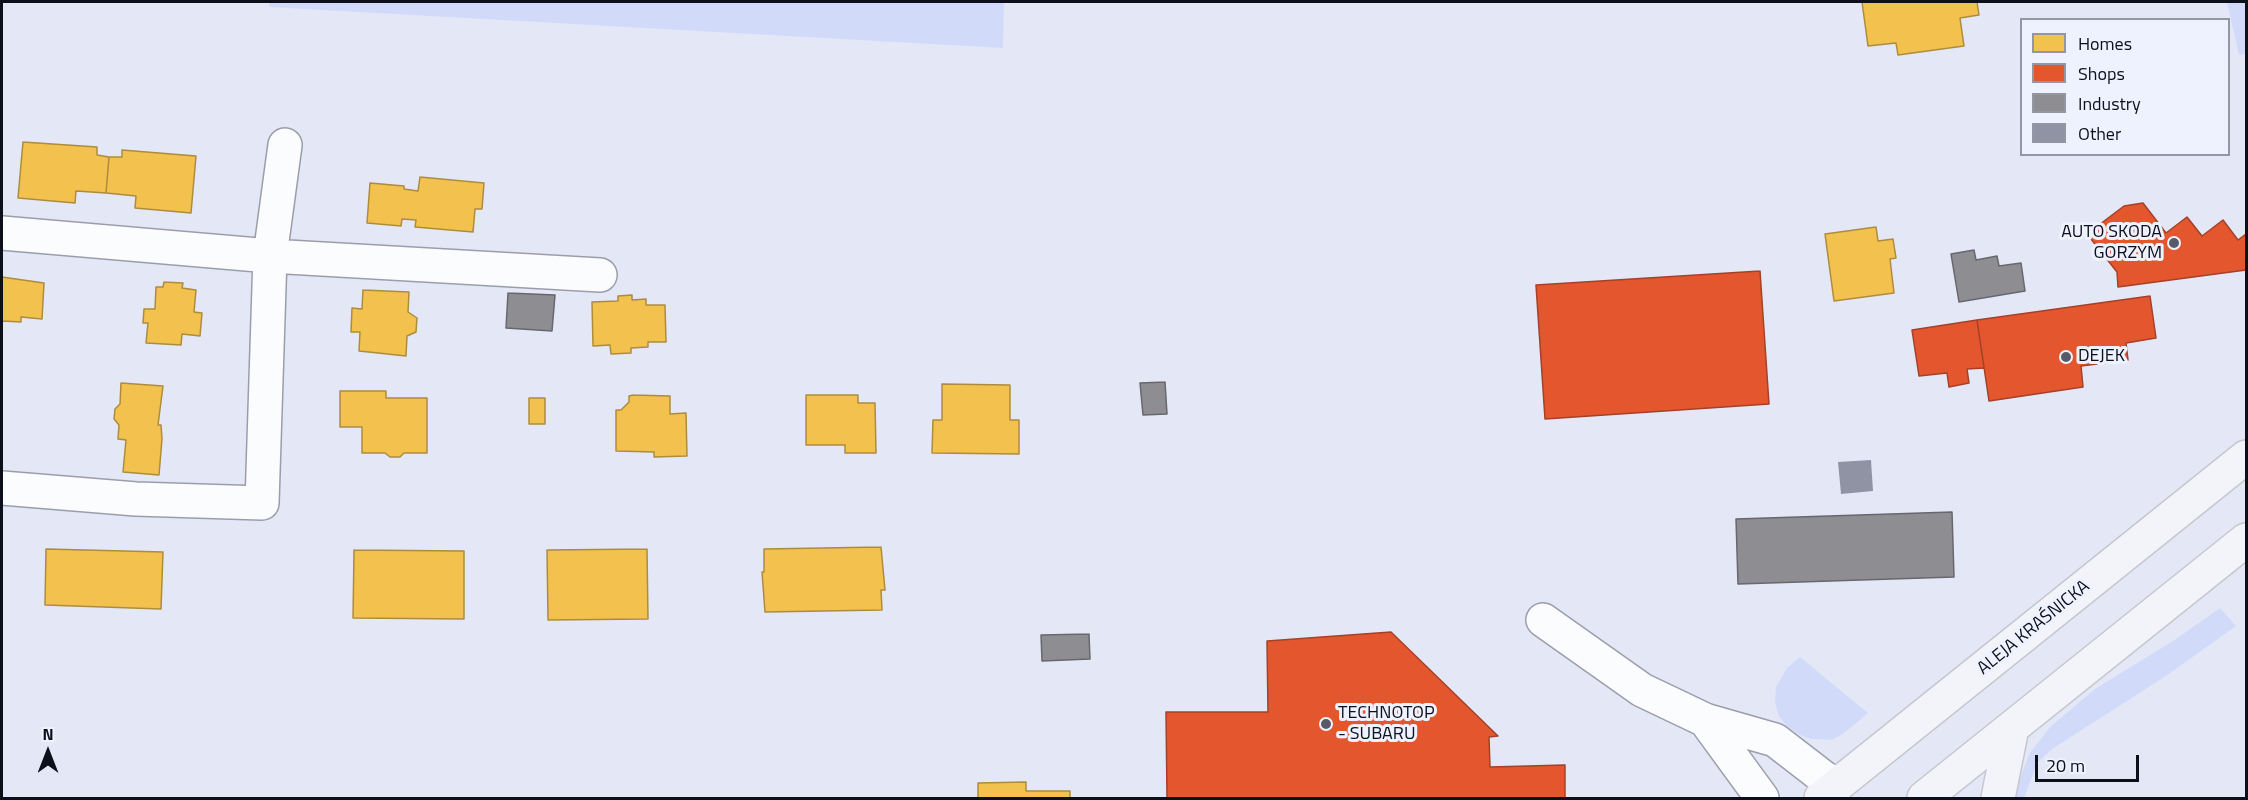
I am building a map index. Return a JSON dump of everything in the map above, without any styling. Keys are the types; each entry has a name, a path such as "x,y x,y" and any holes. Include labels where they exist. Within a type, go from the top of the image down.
{"main road":[{"name":"ALEJA KRAŚNICKA","path":"1834,795 2247,457"},
{"path":"1924,798 2247,540"},
{"path":"1998,798 2012,728"}],"street":[{"path":"2,488 136,500 262,503 270,256 285,144"},
{"path":"2,233 270,256 600,275"},
{"path":"1543,620 1642,690 1705,720 1775,740 1834,795"},
{"path":"1705,720 1762,798"}],"shaded area":[{"path":"269,2 1004,2 1003,48 269,7"},
{"path":"2227,2 2246,2 2246,54 2239,55"},
{"path":"2220,608 2236,626 2166,676 2052,749 2037,763 2024,798 2012,798 2030,753 2050,727 2095,689 2173,641"},
{"path":"1800,657 1868,713 1843,734 1832,740 1811,739 1800,735 1787,726 1779,716 1775,703 1776,687 1787,668"}],"building: Homes":[{"path":"1862,2 1977,2 1979,15 1960,18 1964,46 1898,55 1896,43 1868,46"},
{"path":"23,142 97,147 97,155 109,157 106,193 76,191 75,203 18,198"},
{"path":"122,150 196,156 191,213 135,208 136,196 106,193 109,157 122,157"},
{"path":"420,177 484,183 482,209 475,209 473,232 415,227 416,220 402,219 401,226 367,223 370,183 404,186 404,189 418,191"},
{"path":"1876,227 1878,241 1893,239 1896,258 1890,259 1894,293 1834,301 1825,234"},
{"path":"2,277 44,283 42,319 21,317 21,322 2,321"},
{"path":"164,282 183,283 182,288 196,290 194,312 202,313 200,336 182,334 181,345 146,343 148,323 143,323 144,309 155,309 156,287 163,287"},
{"path":"363,290 409,292 408,312 417,318 416,332 407,336 406,356 359,351 360,332 351,332 352,308 362,309"},
{"path":"632,295 632,300 646,299 646,305 665,305 666,342 648,342 648,347 631,348 631,353 611,354 610,345 593,346 592,302 618,301 618,296"},
{"path":"121,383 163,386 158,425 161,425 162,439 159,475 123,472 126,440 118,439 119,425 114,419 115,409 120,404"},
{"path":"942,384 1010,385 1010,420 1019,420 1019,454 932,453 933,420 942,420"},
{"path":"340,391 386,391 386,398 427,398 427,453 404,453 400,457 390,457 385,453 362,453 362,427 340,427"},
{"path":"806,395 858,395 858,403 875,403 876,453 845,453 845,445 806,445"},
{"path":"629,396 670,396 670,414 686,413 687,456 654,457 654,452 616,451 616,410 621,410 629,402"},
{"path":"529,398 545,398 545,424 529,424"},
{"path":"881,547 885,590 881,590 882,610 765,612 762,572 764,572 764,549"},
{"path":"46,549 163,552 161,609 45,605"},
{"path":"647,549 648,619 548,620 547,550"},
{"path":"354,550 464,551 464,619 353,618"},
{"path":"1026,782 1026,791 1070,791 1070,798 978,798 978,783"}],"building: Shops":[{"path":"2143,203 2166,233 2187,217 2202,236 2223,220 2238,240 2246,234 2246,270 2118,287 2117,272 2087,234 2124,206"},
{"path":"1760,271 1769,404 1545,419 1536,285"},
{"path":"2150,296 2156,338 2126,343 2128,360 2081,366 2083,387 1989,401 1977,320"},
{"path":"1977,320 1984,368 1967,369 1969,383 1949,387 1947,373 1919,376 1912,330"},
{"name":"TECHNOTOP - SUBARU","path":"1391,632 1498,736 1489,737 1490,767 1565,765 1565,798 1167,798 1166,712 1268,712 1267,641"}],"building: Industry":[{"path":"1974,250 1976,260 1997,256 1999,266 2021,263 2025,291 1959,302 1951,254"},
{"path":"508,293 555,295 552,331 506,328"},
{"path":"1165,382 1167,414 1143,415 1140,383"},
{"path":"1952,512 1954,577 1738,584 1736,519"},
{"path":"1089,634 1090,659 1042,661 1041,635"}],"building: Other":[{"path":"1871,460 1873,491 1841,494 1838,462"}],"place":[{"name":"AUTO SKODA GORZYM","path":"2174,243"},
{"name":"DEJEK","path":"2066,357"},
{"name":"TECHNOTOP - SUBARU","path":"1326,724"}]}
